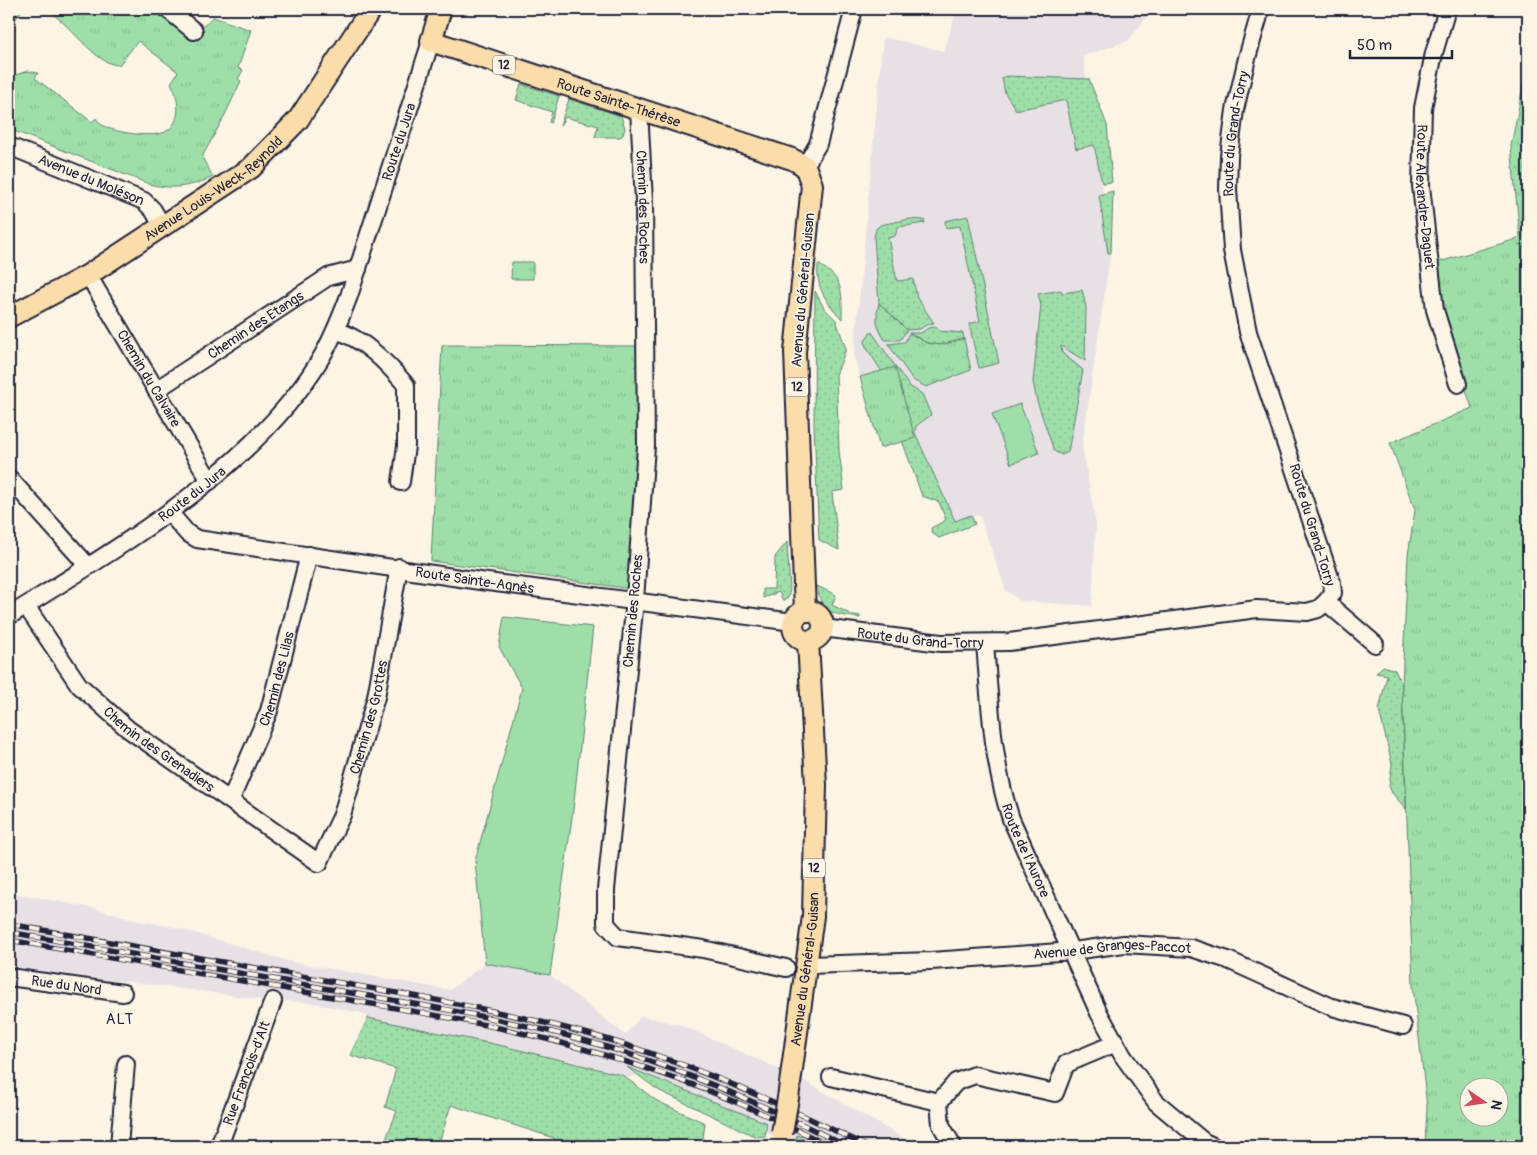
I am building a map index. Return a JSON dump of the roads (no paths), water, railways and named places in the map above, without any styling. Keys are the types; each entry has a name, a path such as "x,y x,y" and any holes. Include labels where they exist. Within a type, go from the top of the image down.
{"main road":[{"name":"Avenue Louis-Weck-Reynold","path":"9,317 88,275 251,168 285,135 314,99 371,9"},
{"name":"Route du Jura","path":"430,41 441,9"},
{"name":"Route Sainte-Thérèse","path":"430,41 792,159 805,166"},
{"name":"Avenue du Général-Guisan","path":"799,617 796,352 803,260 811,194 810,178 805,166"},
{"path":"817,613 821,618 823,628 816,639 808,641 799,638 795,634 799,617 817,613"},
{"name":"Avenue du Général-Guisan","path":"780,1139 788,1098 814,916 816,785 808,641"}],"street":[{"path":"167,9 194,31"},
{"path":"805,166 818,144 854,9"},
{"name":"Route du Grand-Torry","path":"823,628 941,643 985,644 1063,636 1257,609 1307,612 1318,610 1333,593 1332,583 1248,332 1232,250 1228,198 1229,156 1245,66 1261,9"},
{"name":"Route Alexandre-Daguet","path":"1446,9 1434,53 1423,108 1421,186 1435,310 1458,384"},
{"name":"Route du Jura","path":"9,616 169,512 210,481 264,432 298,392 321,358 336,330 358,269 430,41"},
{"name":"Chemin des Roches","path":"639,109 644,201 646,446 635,600 606,890 606,924 618,937 703,949 786,968"},
{"name":"Avenue du Moléson","path":"9,146 144,201 153,210 162,227"},
{"name":"Chemin des Etangs","path":"156,390 328,277 358,269"},
{"name":"Chemin du Calvaire","path":"88,275 210,481"},
{"path":"336,330 354,337 389,365 406,385 406,446 401,482"},
{"path":"9,478 88,566"},
{"name":"Route Sainte-Agnès","path":"169,512 182,528 197,538 399,567 480,581 799,617"},
{"name":"Chemin des Lilas","path":"231,799 269,711 309,555"},
{"name":"Chemin des Grottes","path":"319,863 342,815 376,696 399,567"},
{"path":"1326,602 1375,644"},
{"name":"Chemin des Grenadiers","path":"26,606 80,685 128,729 231,799 319,863"},
{"name":"Route de l'Aurore","path":"985,644 992,738 1002,790 1012,819 1073,951 1099,1013 1116,1043 1156,1102 1204,1142 1213,1146"},
{"name":"Avenue de Granges-Paccot","path":"808,965 931,961 1073,951 1124,944 1192,948 1228,960 1332,1008 1403,1026"},
{"name":"Rue du Nord","path":"9,977 123,993"},
{"name":"Rue François-d'Alt","path":"219,1146 273,1001"},
{"path":"953,1146 941,1125 939,1102 956,1082 975,1075 1055,1093 1066,1064 1116,1043"},
{"path":"119,1146 126,1064"},
{"path":"831,1077 939,1102"}],"railway":[{"path":"9,924 437,1000 539,1021 606,1039 673,1061 803,1115 866,1146"},
{"path":"9,932 431,1007 553,1032 651,1061 750,1100 846,1146"},
{"path":"9,940 439,1016 554,1041 635,1064 714,1093 753,1109 829,1146"}],"district":[{"name":"ALT","path":"120,1019"}]}
